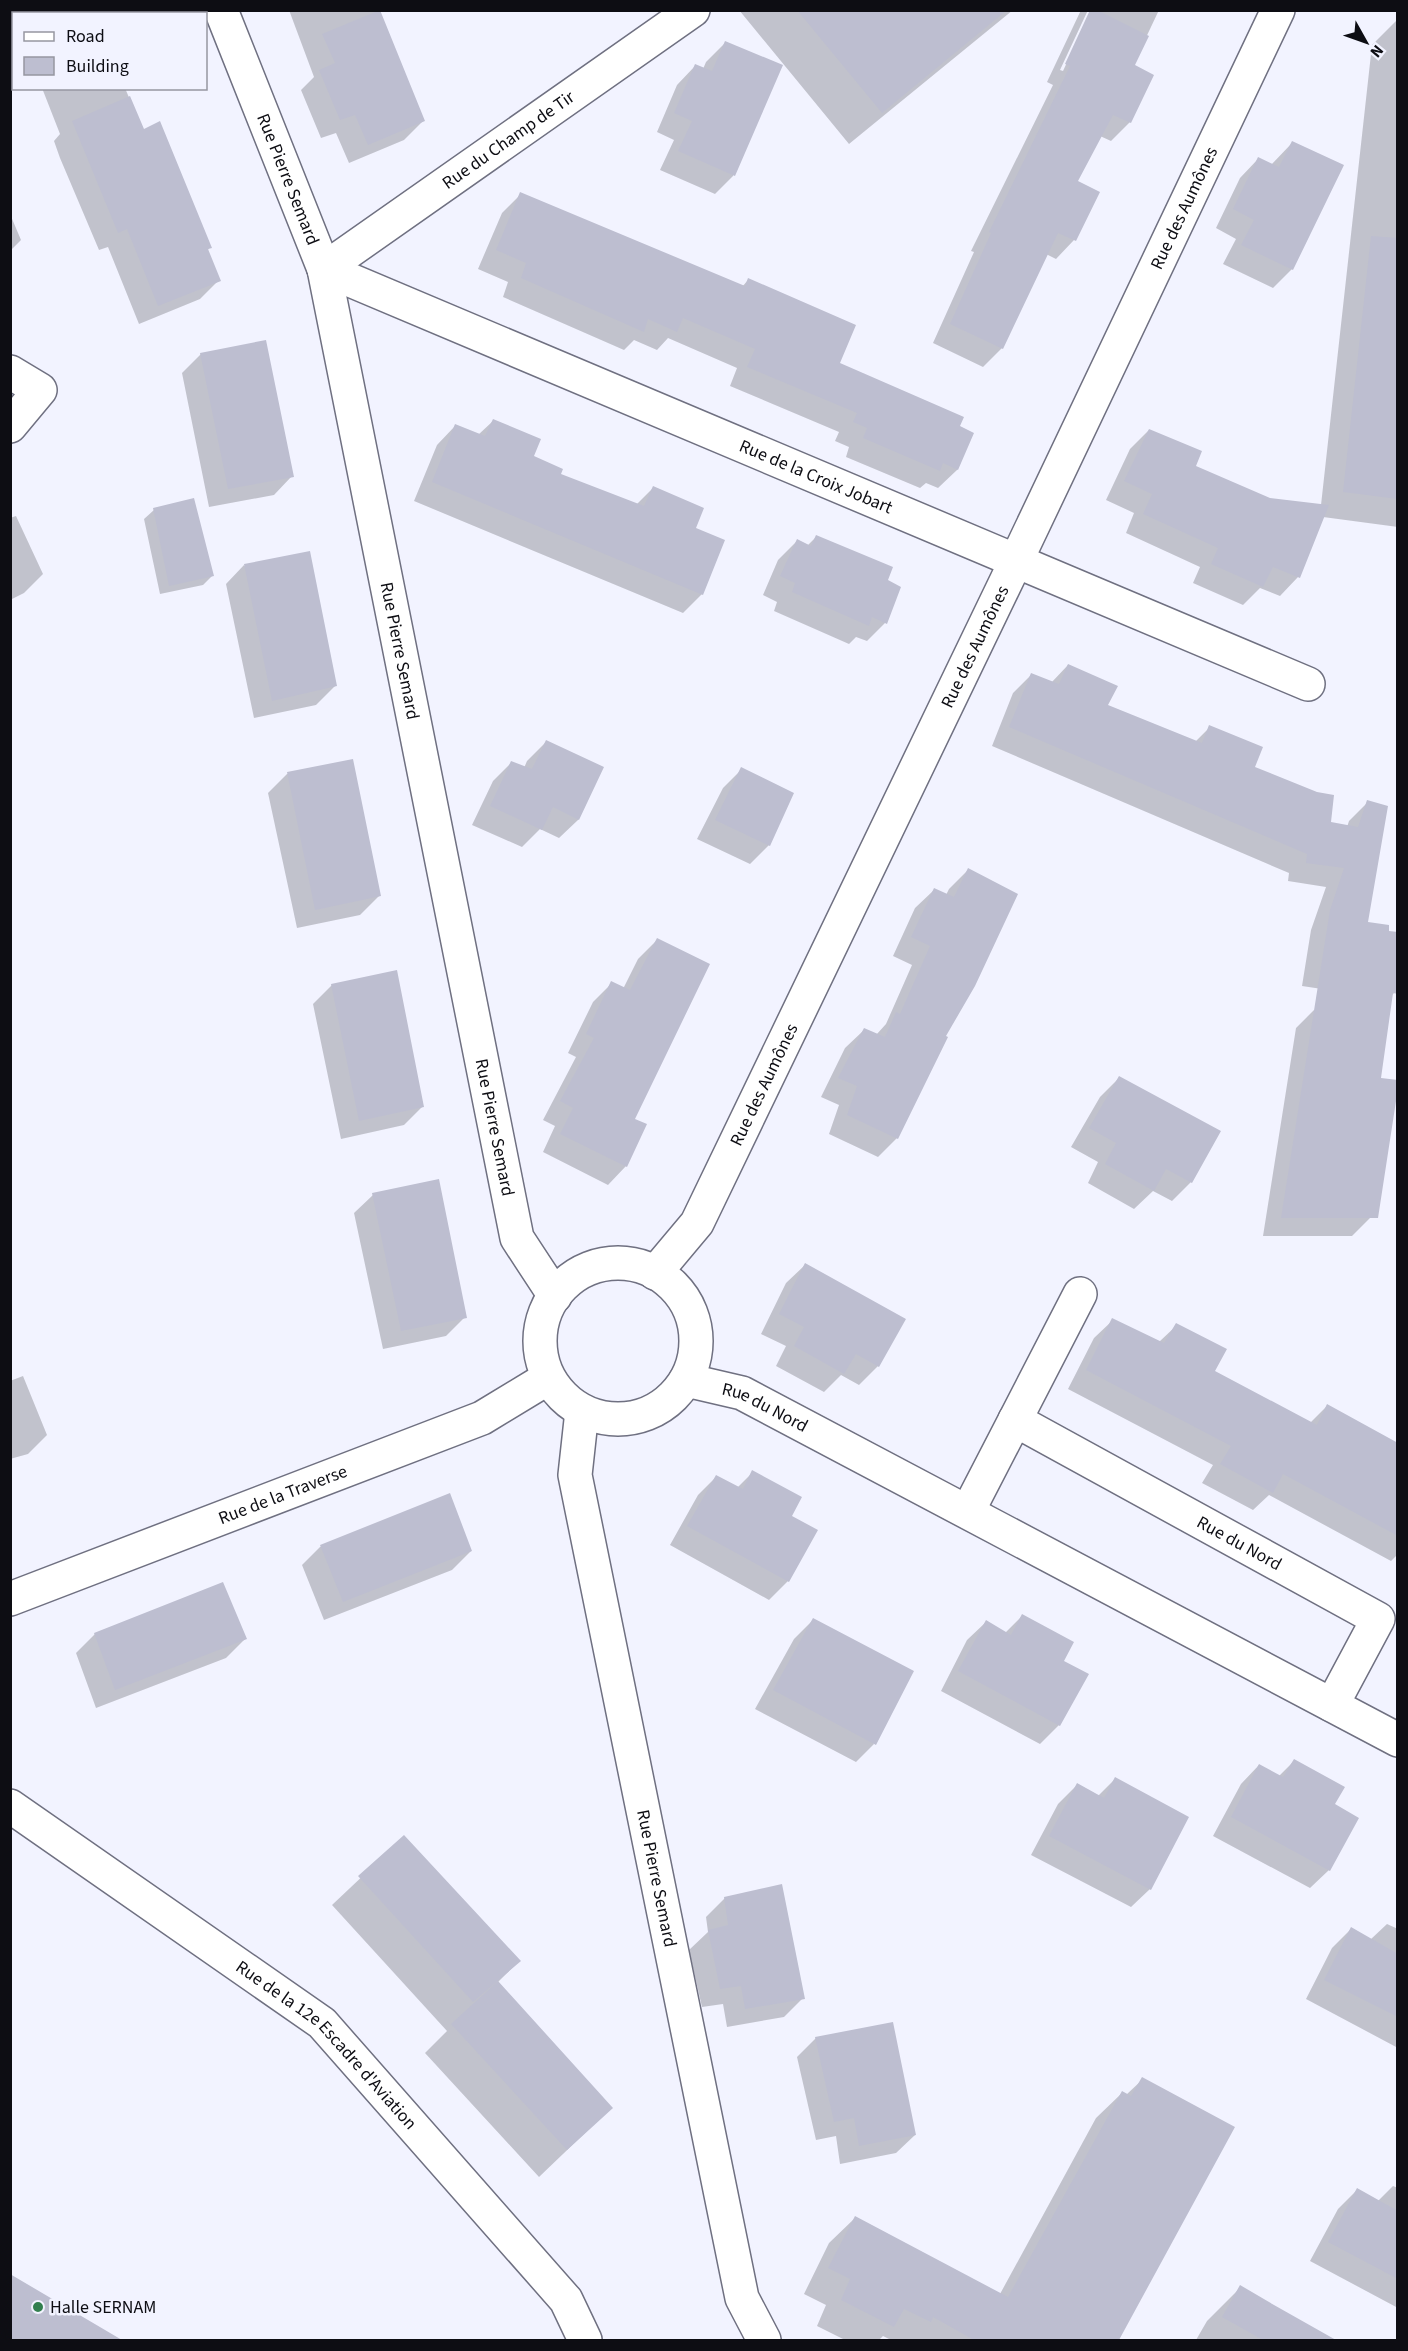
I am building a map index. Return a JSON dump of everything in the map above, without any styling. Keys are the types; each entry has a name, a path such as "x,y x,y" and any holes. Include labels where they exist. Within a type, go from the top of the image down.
{"street":[{"name":"Rue Pierre Semard","path":"221,10 324,269 517,1238 555,1296"},
{"name":"Rue du Champ de Tir","path":"324,269 693,10"},
{"name":"Rue des Aumônes","path":"655,1273 697,1223 1278,10"},
{"name":"Rue de la Croix Jobart","path":"324,269 1308,684"},
{"path":"10,372 40,390 10,426"},
{"path":"612,1263 634,1265 655,1273 675,1288 688,1308 696,1332 694,1356 686,1380 671,1398 651,1412 628,1419 604,1419 582,1411 562,1397 548,1378 542,1358 540,1336 544,1315 555,1296 570,1280 590,1268 612,1263"},
{"path":"968,1511 1080,1294"},
{"name":"Rue de la Traverse","path":"10,1599 482,1418 548,1378"},
{"name":"Rue du Nord","path":"686,1380 742,1393 1398,1740"},
{"name":"Rue Pierre Semard","path":"582,1411 575,1475 742,2298 764,2340"},
{"name":"Rue du Nord","path":"1015,1420 1378,1619 1332,1705"},
{"name":"Rue de la 12e Escadre d'Aviation","path":"10,1806 322,2023 566,2300 585,2340"}],"building":[{"path":"380,10 425,121 368,145 355,115 340,120 319,70 335,63 322,34"},
{"path":"797,10 1007,10 882,113"},
{"path":"1090,10 1097,10 1149,36 1135,65 1154,75 1131,123 1113,115 1078,181 1100,192 1076,241 1058,233 1003,349 950,324 991,233 989,232 1070,66 1065,64"},
{"path":"725,41 783,65 735,176 678,151 692,121 674,113 695,64 712,71"},
{"path":"130,96 144,129 160,121 212,248 208,249 221,281 158,306 127,229 118,233 72,121"},
{"path":"1292,141 1344,165 1293,270 1241,245 1254,220 1233,209 1258,157 1279,167"},
{"path":"520,192 745,286 748,278 856,325 840,363 964,417 960,426 974,433 958,470 943,463 940,471 863,438 867,428 853,422 857,413 747,367 755,349 683,318 677,332 648,319 644,332 521,278 526,263 496,250"},
{"path":"1371,236 1398,238 1398,499 1343,492"},
{"path":"266,340 294,477 228,489 200,353"},
{"path":"493,419 541,439 534,456 563,469 561,474 644,506 653,486 704,508 696,528 725,540 703,595 432,482 455,424 485,436"},
{"path":"1149,429 1202,451 1196,466 1270,498 1329,505 1300,578 1273,567 1263,587 1211,564 1218,548 1143,514 1152,494 1124,481"},
{"path":"194,498 214,576 169,586 153,508"},
{"path":"816,535 893,567 888,580 901,587 887,624 872,617 869,626 792,592 795,583 780,576 797,539 811,546"},
{"path":"310,551 337,686 272,701 244,564"},
{"path":"1068,664 1118,686 1108,705 1202,743 1209,725 1263,747 1255,767 1317,792 1334,795 1331,822 1358,827 1367,800 1388,806 1368,922 1389,925 1389,931 1398,932 1398,994 1393,993 1381,1078 1398,1080 1398,1088 1378,1218 1281,1218 1330,910 1344,868 1306,863 1307,854 1009,727 1031,673 1059,684"},
{"path":"546,740 604,767 579,820 553,807 542,830 490,806 511,761 532,769"},
{"path":"353,759 381,896 315,910 287,772"},
{"path":"741,767 794,793 770,846 715,820"},
{"path":"968,868 1018,894 975,986 946,1036 948,1037 898,1139 847,1115 857,1086 838,1078 864,1028 885,1037 896,1012 900,1014 930,946 911,937 934,888 954,897"},
{"path":"657,938 710,964 635,1119 647,1124 627,1167 560,1134 573,1108 560,1101 594,1038 586,1034 611,981 630,990"},
{"path":"397,970 424,1107 359,1121 331,984"},
{"path":"1119,1076 1221,1131 1192,1183 1166,1169 1154,1191 1105,1164 1116,1143 1089,1128"},
{"path":"439,1179 467,1318 401,1331 372,1193"},
{"path":"805,1263 906,1319 879,1367 856,1354 844,1374 794,1346 804,1327 779,1314"},
{"path":"1112,1318 1164,1343 1176,1323 1227,1349 1215,1371 1317,1425 1327,1404 1398,1443 1398,1536 1283,1474 1273,1493 1220,1464 1231,1446 1086,1370"},
{"path":"752,1470 802,1497 792,1516 818,1530 789,1582 687,1526 716,1475 743,1489"},
{"path":"450,1493 472,1551 343,1602 320,1545"},
{"path":"223,1582 247,1639 115,1690 94,1633"},
{"path":"1022,1614 1074,1642 1064,1661 1089,1674 1060,1726 958,1671 986,1620 1011,1635"},
{"path":"813,1618 914,1671 876,1745 773,1690"},
{"path":"1294,1759 1345,1787 1335,1804 1359,1818 1330,1871 1231,1817 1259,1764 1283,1777"},
{"path":"1115,1777 1189,1817 1151,1890 1049,1836 1077,1783 1104,1798"},
{"path":"404,1835 521,1961 473,2002 358,1876"},
{"path":"782,1884 805,1999 745,2009 741,1986 720,1989 708,1930 728,1925 724,1897"},
{"path":"1351,1927 1398,1954 1398,2017 1324,1980"},
{"path":"498,1981 613,2108 567,2150 451,2024"},
{"path":"893,2022 916,2135 859,2146 854,2118 834,2122 815,2037"},
{"path":"1142,2077 1235,2127 1119,2340 974,2340 933,2317 931,2322 904,2309 894,2327 841,2300 850,2279 828,2268 855,2216 1008,2297 1122,2091 1131,2096"},
{"path":"1357,2188 1398,2211 1398,2279 1328,2242"},
{"name":"Halle SERNAM","path":"10,2274 122,2340 10,2340"},
{"path":"1240,2285 1336,2340 1263,2340 1222,2317"}],"place":[{"name":"Halle SERNAM","path":"38,2307"}]}
